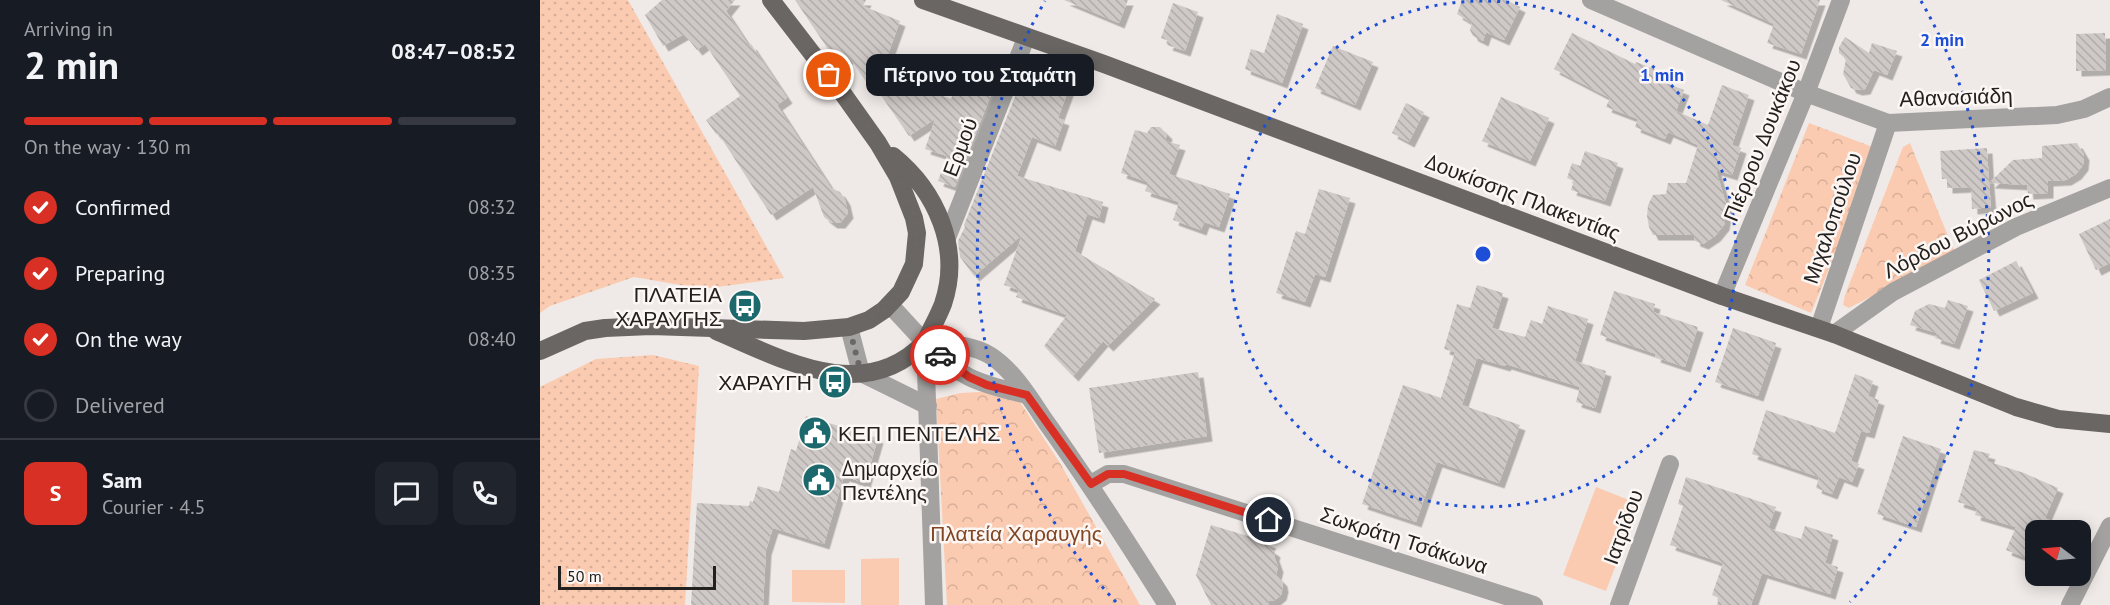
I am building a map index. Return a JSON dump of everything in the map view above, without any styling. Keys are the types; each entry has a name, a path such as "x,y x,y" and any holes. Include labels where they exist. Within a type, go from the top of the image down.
{"main road":[{"path":"540,351 585,331 605,328 651,326 804,330 849,327 869,320 890,305 909,279 917,249 917,233 914,218 898,177 878,143 841,91 771,0"},
{"name":"Δουκίσσης Πλακεντίας","path":"923,0 1104,64 1722,296 1826,331 2016,408 2058,419 2110,424"},
{"path":"711,329 801,367 822,373 861,373 883,369 908,356 925,342 943,302 947,285 950,270 947,238 937,208 920,181 878,143"}],"street":[{"name":"Αθανασιάδη","path":"1591,0 1806,93 1888,123 2057,115 2084,109 2110,97"},
{"name":"Πιέρρου Δουκάκου","path":"1722,296 1806,93 1841,0"},
{"name":"Ερμού","path":"947,238 1026,38"},
{"name":"Μιχαλοπούλου","path":"1826,331 1888,123"},
{"name":"Λόρδου Βύρωνος","path":"1826,331 1893,292 2016,227 2110,188"},
{"path":"890,305 925,342 955,368 987,385 1027,395"},
{"path":"849,327 861,373 928,406"},
{"path":"925,342 964,346 981,351 1001,364 1027,395 1091,484 1167,605"},
{"path":"925,342 934,605"},
{"name":"Ιατρίδου","path":"1619,605 1670,464"},
{"name":"Σωκράτη Τσάκωνα","path":"1091,484 1108,474 1124,474 1534,605"},
{"path":"2070,605 2110,526"}],"green space":[{"path":"540,0 628,0 784,278 703,289 634,277 550,306 540,313"},
{"path":"1809,123 1878,149 1811,313 1745,285"},
{"path":"1910,143 1955,253 1849,308 1843,305 1845,295 1903,147"},
{"path":"653,355 699,366 685,605 540,605 540,387 596,359"},
{"name":"Πλατεία Χαραυγής","path":"997,391 1014,393 1060,463 1140,605 947,605 936,399 960,393"},
{"path":"1596,487 1639,504 1606,591 1563,575"},
{"path":"899,558 899,605 861,605 861,559"},
{"path":"792,570 845,570 845,603 792,602"}],"building":[{"path":"662,0 735,0 726,11 787,98 777,105 831,188 840,192 845,200 848,213 840,223 832,223 824,217 813,187 771,215 718,133 716,134 706,120 740,96 705,44 697,50 684,34 663,46 645,15"},
{"path":"795,0 866,0 863,6 900,21 885,63 911,71 922,88 951,99 966,59 986,67 980,82 994,87 955,187 938,181 947,156 925,149 935,119 909,136 878,91 871,89 849,57 840,67"},
{"path":"1064,0 1128,0 1119,23"},
{"path":"1462,0 1506,0 1520,7 1504,40 1486,32 1483,41 1473,36 1470,30 1472,23 1457,14"},
{"path":"1721,0 1820,0 1801,54 1767,43 1774,24"},
{"path":"1173,3 1198,12 1185,51 1167,45 1169,41 1161,38"},
{"path":"1277,14 1303,24 1282,83 1245,69 1251,49 1264,53"},
{"path":"1572,33 1635,64 1636,62 1659,71 1656,79 1684,90 1676,111 1708,125 1722,85 1749,95 1732,145 1741,148 1732,175 1716,170 1727,207 1724,225 1715,236 1703,244 1695,241 1694,235 1653,235 1647,216 1648,205 1653,195 1666,194 1668,183 1686,183 1698,145 1668,132 1665,139 1635,127 1638,119 1606,107 1610,98 1554,69"},
{"path":"2105,33 2106,70 2076,71 2076,34"},
{"path":"1845,37 1869,53 1872,43 1897,51 1887,75 1874,70 1865,89 1851,88 1843,74 1846,59 1839,53 1839,47"},
{"path":"1333,46 1373,62 1355,105 1315,88"},
{"path":"1028,64 1072,80 1058,118 1064,120 1055,146 1032,137 1017,176 1103,202 1099,218 1087,214 1075,251 1155,299 1108,346 1103,341 1073,376 1044,346 1067,315 1016,297 1019,290 1004,285 1022,235 974,276 960,257 958,241"},
{"path":"1501,97 1549,118 1530,161 1482,141"},
{"path":"1406,103 1424,112 1409,142 1392,133"},
{"path":"1151,127 1160,127 1167,134 1165,141 1180,145 1169,174 1230,194 1219,227 1204,222 1201,230 1173,220 1179,202 1145,191 1148,182 1121,173 1135,130 1147,133"},
{"path":"2077,143 2084,155 2083,165 2076,174 2066,180 2048,181 2048,193 2028,194 2027,185 1989,183 2013,160 2042,158 2042,146"},
{"path":"1987,148 1991,207 1972,209 1971,187 1947,188 1947,179 1942,179 1940,151"},
{"path":"1585,151 1618,163 1605,201 1571,190 1574,181 1567,178 1572,163 1580,166"},
{"path":"1319,189 1350,198 1325,277 1315,274 1305,302 1276,293 1296,231 1305,234"},
{"path":"2110,219 2110,263 2096,270 2079,234"},
{"path":"2016,261 2033,293 1994,311 1979,280"},
{"path":"1477,285 1503,293 1492,328 1525,337 1531,320 1542,324 1548,306 1588,319 1575,361 1606,371 1595,408 1576,402 1580,387 1506,364 1505,366 1477,358 1462,405 1520,425 1499,483 1437,462 1416,522 1362,504 1403,385 1441,398 1455,352 1444,349 1457,304 1470,308"},
{"path":"1614,291 1655,304 1653,312 1698,327 1685,367 1655,357 1656,354 1600,335"},
{"path":"1948,300 1968,306 1954,344 1935,338 1937,333 1910,325 1915,311 1929,304 1945,308"},
{"path":"1733,328 1776,343 1758,396 1715,382"},
{"path":"1198,372 1207,436 1099,453 1089,388"},
{"path":"1855,374 1873,381 1868,396 1879,400 1869,433 1861,431 1851,461 1859,464 1852,482 1839,477 1832,494 1816,488 1819,477 1752,454 1766,410 1835,433"},
{"path":"806,416 878,438 865,483 844,476 824,544 773,528 766,550 763,605 691,605 697,503 749,506 750,501 753,502 758,486 779,492 791,449 796,451"},
{"path":"1903,436 1941,449 1916,527 1877,514"},
{"path":"1974,450 1990,454 1987,461 2024,473 2058,488 2045,518 2049,520 2025,520 2024,557 2006,550 2016,527 1975,515 1977,508 1958,502"},
{"path":"1686,477 1776,507 1768,528 1801,539 1805,526 1833,535 1825,563 1838,567 1830,594 1762,573 1751,605 1717,605 1719,598 1712,595 1723,563 1670,545 1683,506 1678,504"},
{"path":"1211,525 1271,543 1268,547 1275,552 1278,567 1276,575 1282,581 1283,587 1281,595 1269,601 1268,605 1211,605 1196,575"}],"way so far":[{"path":"829,75 878,143 898,177 909,203 917,233 914,264 901,292 884,310 869,320 849,327 861,373 883,369 894,364 925,342 940,355"}],"place":[{"name":"Πέτρινο του Σταμάτη","path":"829,75"},
{"name":"ΠΛΑΤΕΙΑ ΧΑΡΑΥΓΗΣ","path":"745,306"},
{"name":"ΧΑΡΑΥΓΗ","path":"835,382"},
{"name":"ΚΕΠ ΠΕΝΤΕΛΗΣ","path":"815,433"},
{"name":"Δημαρχείο Πεντέλης","path":"819,480"}],"route":[{"path":"940,355 969,377 987,385 1027,395 1091,484 1108,474 1124,474 1269,520"}]}
